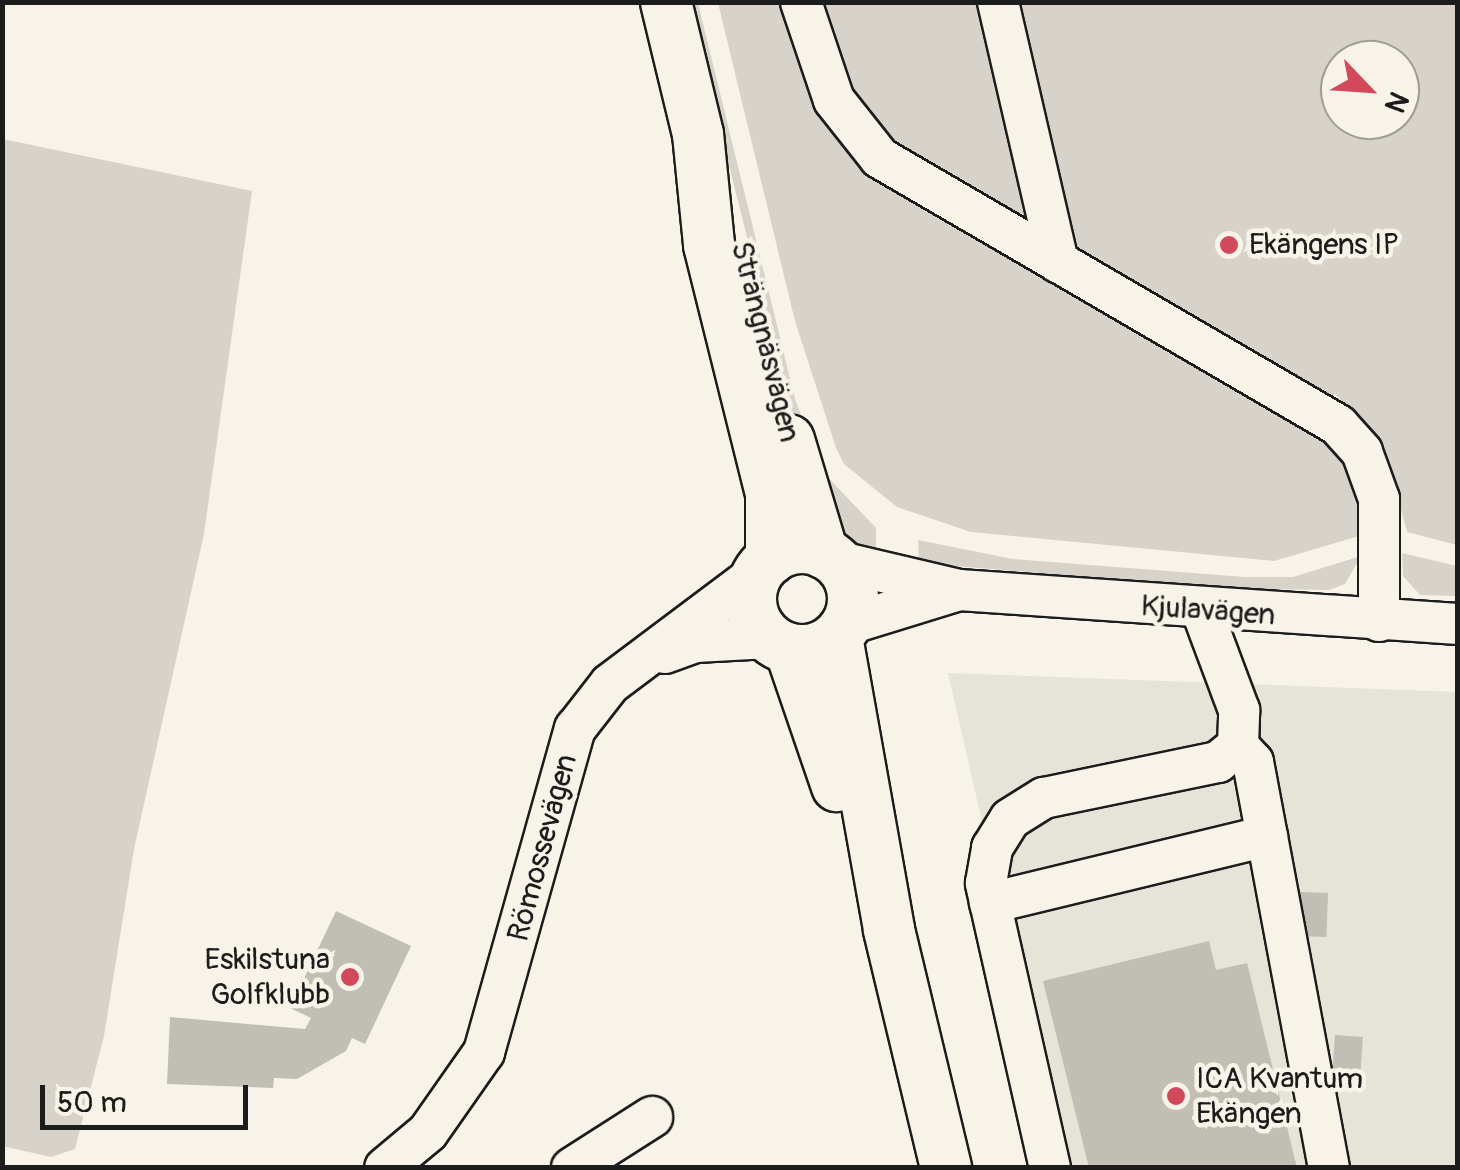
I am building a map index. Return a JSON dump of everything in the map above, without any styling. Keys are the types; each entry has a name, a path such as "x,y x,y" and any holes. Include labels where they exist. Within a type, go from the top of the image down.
{"main road":[{"name":"Strängnäsvägen","path":"666,2 698,134 709,244 771,494 765,566"},
{"name":"Strängnäsvägen","path":"698,134 740,237 830,557"},
{"path":"798,548 830,557 854,599 810,637 754,614 765,566 798,548"},
{"path":"810,637 889,930 946,1168"}],"street":[{"path":"801,2 834,100 864,145 940,198 1258,374 1354,441 1381,513 1379,621"},
{"path":"998,2 1058,262"},
{"name":"Kjulavägen","path":"830,557 959,590 1202,612 1458,624"},
{"name":"Römossevägen","path":"386,1168 428,1132 484,1052 575,730 610,684 653,657 765,566"},
{"name":"Kjulavägen","path":"653,657 696,642 810,637 959,590"},
{"path":"1202,612 1239,710 1238,746 1253,762 1330,1168"},
{"path":"1050,1168 990,902 992,848 1010,819 1044,798 1218,762 1238,746"},
{"path":"990,902 1267,836"},
{"path":"572,1168 652,1117"}],"shaded area":[{"path":"688,3 698,3 795,399 822,471 876,528 876,554 848,551 808,479"},
{"path":"718,3 1457,3 1457,545 1407,532 1384,445 1335,394 1317,424 1345,456 1366,534 1274,561 971,532 897,507 844,464 795,321"},
{"path":"3,139 252,191 204,534 134,849 104,1036 75,1149 51,1157 2,1146"},
{"path":"918,540 1013,559 1245,577 1293,577 1361,556 1345,584 1329,590 1222,588 919,563"},
{"path":"1402,553 1457,566 1457,596 1420,595 1403,576"},
{"path":"948,673 1457,692 1457,1167 1061,1167"}],"building":[{"path":"1300,892 1328,893 1326,937 1298,936"},
{"name":"Eskilstuna Golfklubb","path":"336,911 411,946 365,1044 352,1038 346,1051 297,1079 274,1078 273,1088 167,1084 170,1017 305,1029 311,1018 290,1008"},
{"name":"ICA Kvantum Ekängen","path":"1209,941 1216,970 1247,963 1297,1168 1089,1168 1043,981"},
{"path":"1335,1035 1363,1037 1360,1081 1332,1079"}],"place":[{"name":"Ekängens IP","path":"1229,245"},
{"name":"Eskilstuna Golfklubb","path":"350,977"},
{"name":"ICA Kvantum Ekängen","path":"1176,1096"}]}
